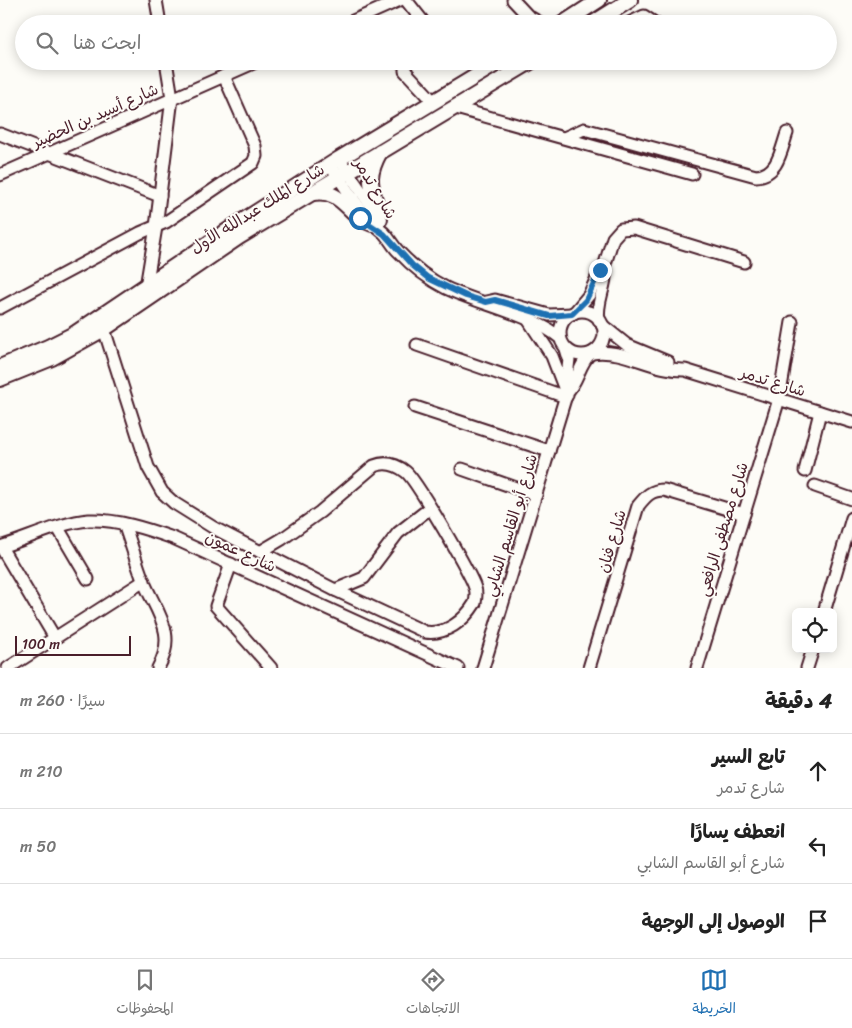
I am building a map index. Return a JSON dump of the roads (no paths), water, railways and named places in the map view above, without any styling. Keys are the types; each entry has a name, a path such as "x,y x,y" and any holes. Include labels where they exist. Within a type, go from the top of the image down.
{"main road":[{"path":"576,15 599,0"},
{"path":"606,15 630,0"},
{"name":"شارع الملك عبدالله الأول","path":"0,367 102,324 146,287 234,227 335,162 486,70"},
{"name":"شارع الملك عبدالله الأول","path":"0,379 52,358 239,237 517,70"},
{"path":"314,192 328,192 338,197 363,221 376,222 370,185 374,164 380,152"}],"street":[{"path":"156,0 158,15"},
{"path":"362,15 383,3 400,0"},
{"path":"406,0 418,15"},
{"path":"514,0 526,15"},
{"path":"146,287 156,227 172,98 167,70"},
{"name":"شارع أسيد بن الحضير","path":"0,175 238,70"},
{"path":"405,70 434,102"},
{"path":"0,308 140,233 156,227 251,165 255,160 255,146 224,76"},
{"path":"456,108 566,137 692,174"},
{"path":"566,137 584,129 756,176 768,172 777,162 787,133"},
{"path":"0,134 160,196"},
{"name":"شارع تدمر","path":"335,162 384,234 412,265 428,278 466,296 486,302 494,308 546,328 560,338"},
{"path":"604,267 605,275 598,304 603,338 597,349 591,353 578,355 566,349 560,338 561,326 586,300 604,267 613,238 621,229 628,227 744,262"},
{"name":"شارع تدمر","path":"486,302 495,300 549,316 573,314"},
{"path":"573,314 588,312 600,322"},
{"path":"530,321 552,356 567,395"},
{"name":"شارع تدمر","path":"600,322 627,345 685,370 852,422"},
{"name":"شارع مصطفى الرافعي","path":"697,668 779,399 792,322"},
{"path":"102,324 154,482 174,503 214,528 260,552 334,590 424,632 434,633 458,623 475,603 475,587 430,508 408,473 393,464 382,462 362,474 320,512 260,552"},
{"path":"417,345 567,395"},
{"name":"شارع أبو القاسم الشابي","path":"566,349 569,359 565,384 567,395"},
{"name":"شارع تدمر","path":"591,353 616,353 668,369 685,370"},
{"name":"شارع أبو القاسم الشابي","path":"483,668 567,395 583,363 591,353"},
{"path":"415,407 549,451"},
{"path":"805,472 820,412"},
{"path":"462,469 536,495"},
{"path":"815,486 852,498"},
{"name":"شارع فنان","path":"589,668 638,506 645,497 656,490 664,490 744,514"},
{"path":"334,590 352,585 364,578 398,533 430,508"},
{"path":"825,608 848,547 852,518"},
{"name":"شارع عمون","path":"0,547 89,520 124,524 173,538 458,668"},
{"path":"124,524 144,581 163,620 166,646 158,668"},
{"path":"58,528 88,579"},
{"path":"0,547 55,638"},
{"path":"230,564 216,606 271,668"},
{"path":"8,668 144,581"},
{"path":"807,668 812,653"}]}
